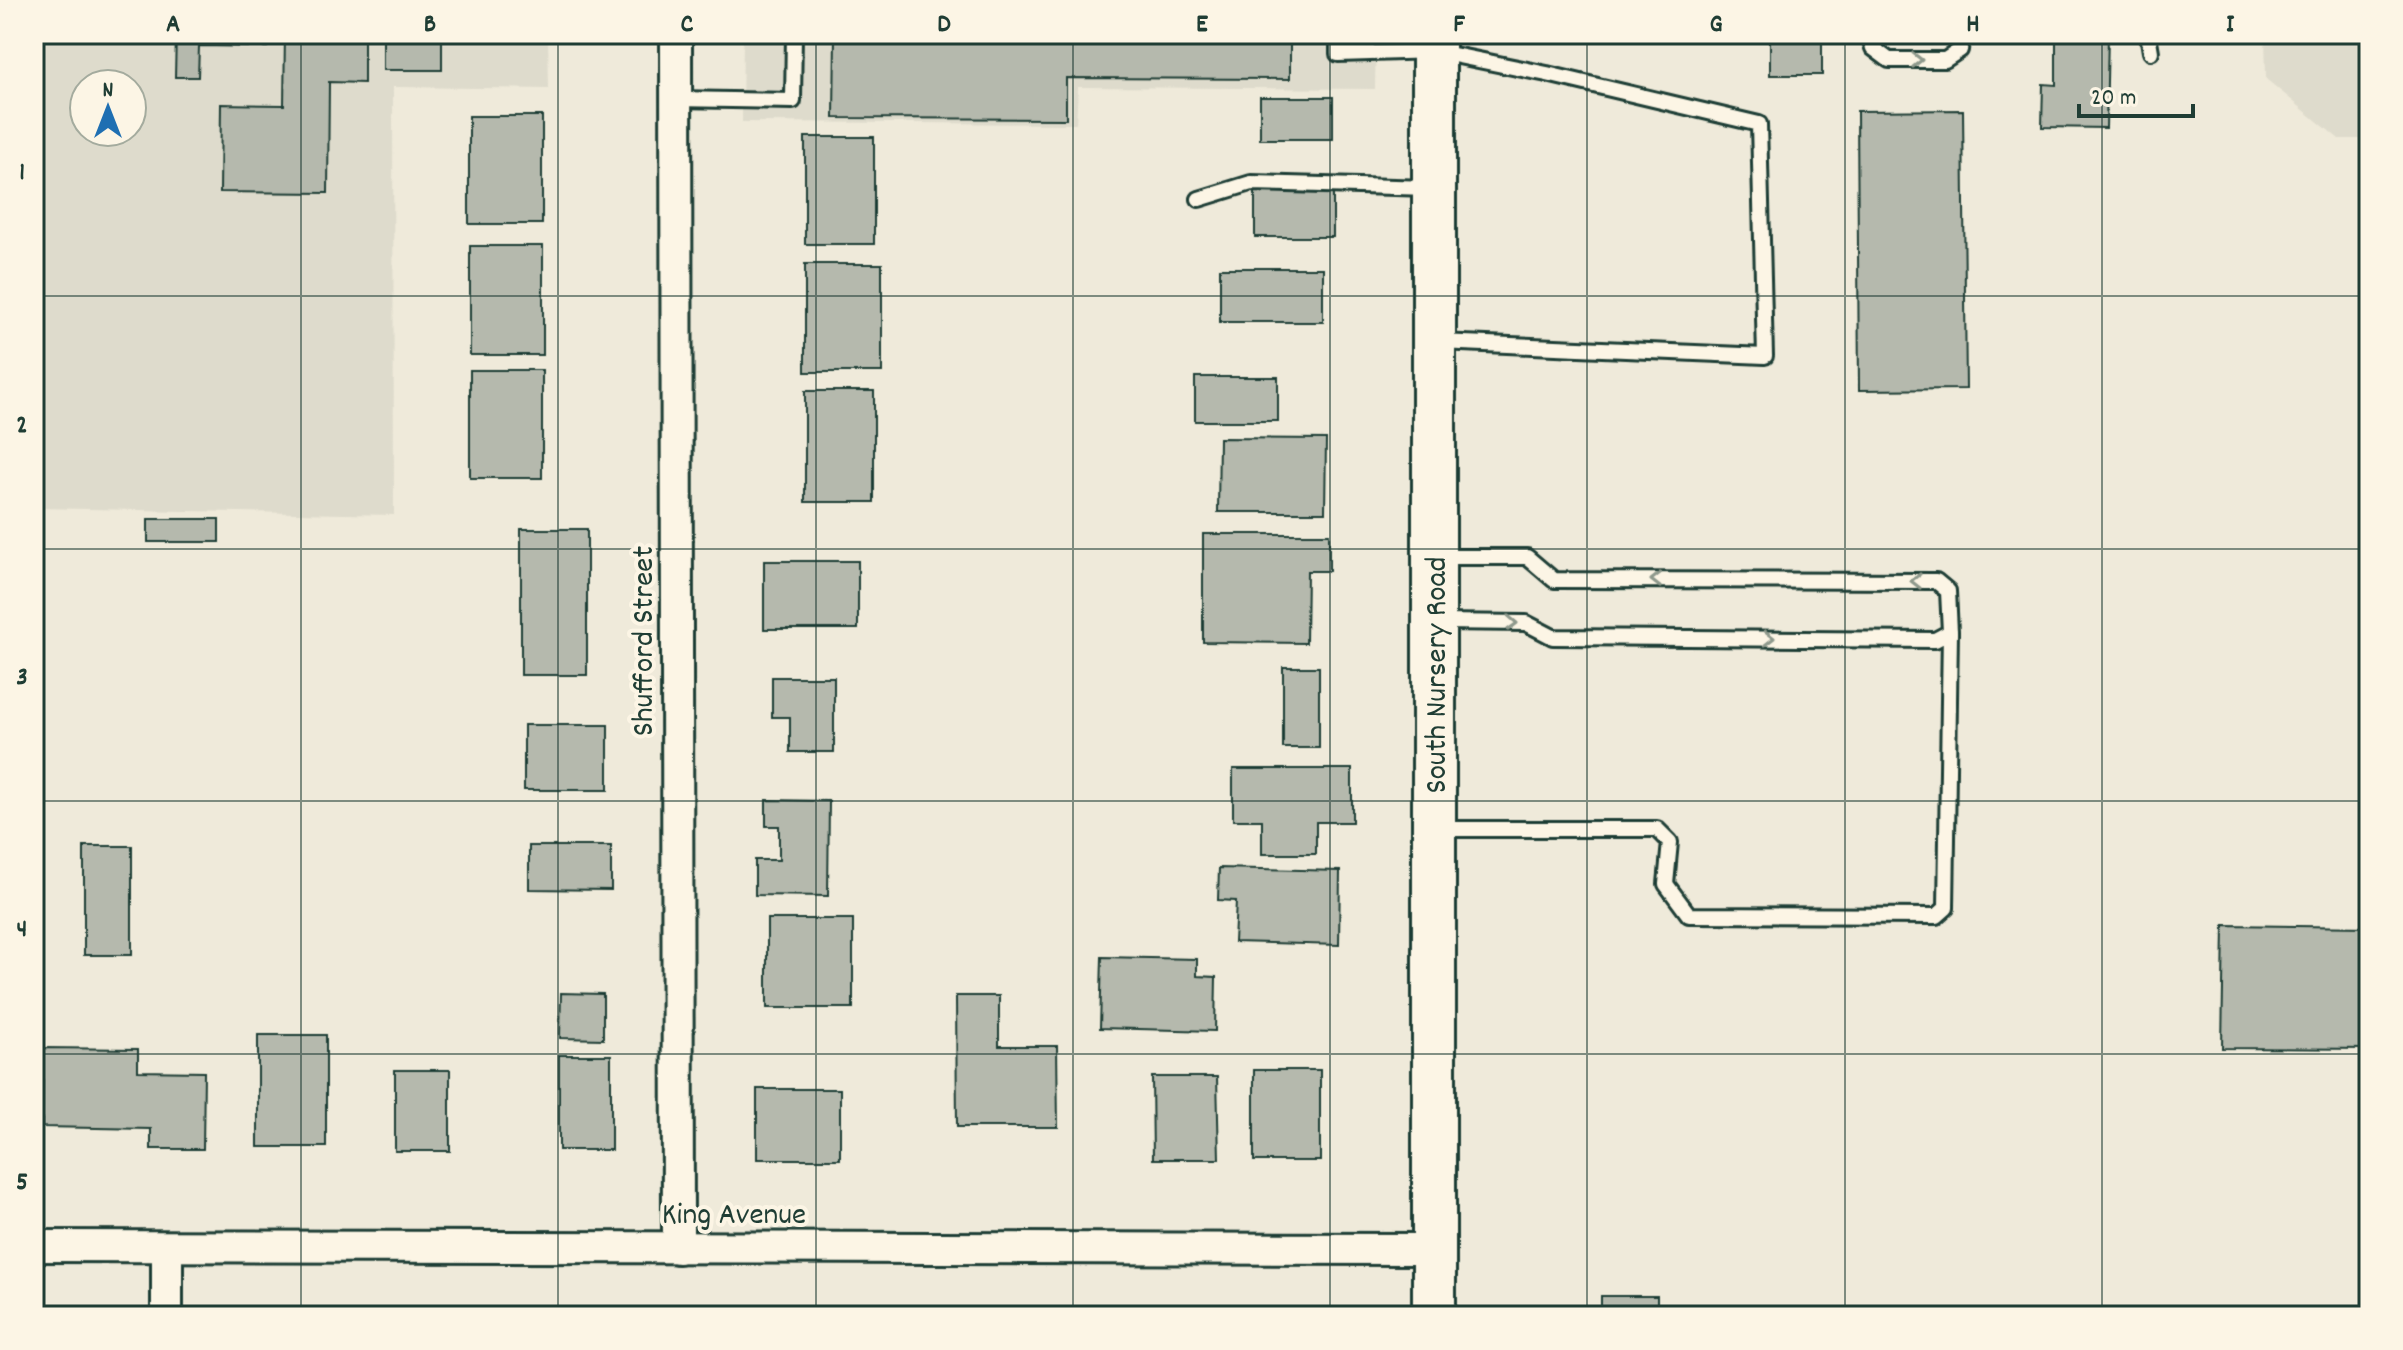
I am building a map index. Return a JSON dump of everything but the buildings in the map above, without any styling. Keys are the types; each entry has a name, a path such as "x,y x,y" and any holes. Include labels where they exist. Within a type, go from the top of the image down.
{"street":[{"name":"Shufford Street","path":"676,34 678,1248"},
{"name":"South Nursery Road","path":"1434,42 1434,1316"},
{"name":"King Avenue","path":"34,1246 1434,1249"},
{"path":"167,1247 167,1316"}],"lane":[{"path":"676,99 793,101 794,34"},
{"path":"1338,34 1338,54 1434,42 1547,74 1759,124 1765,356 1434,342"},
{"path":"1869,34 1873,48 1889,60 1945,60 1960,50 1962,34"},
{"path":"2148,34 2151,52"},
{"path":"1199,199 1251,183 1434,188"},
{"path":"1434,557 1527,557 1554,580 1936,581 1948,591 1950,632 1946,908 1937,916 1689,915 1666,884 1670,842 1657,829 1434,829"},
{"path":"1434,621 1526,623 1553,637 1935,640 1950,632"}],"shaded area":[{"path":"34,34 548,34 549,89 393,87 394,515 35,508"},
{"path":"743,34 1376,34 1375,89 1078,87 1076,124 742,122"},
{"path":"2265,34 2369,34 2369,139 2339,139 2266,79"}]}
